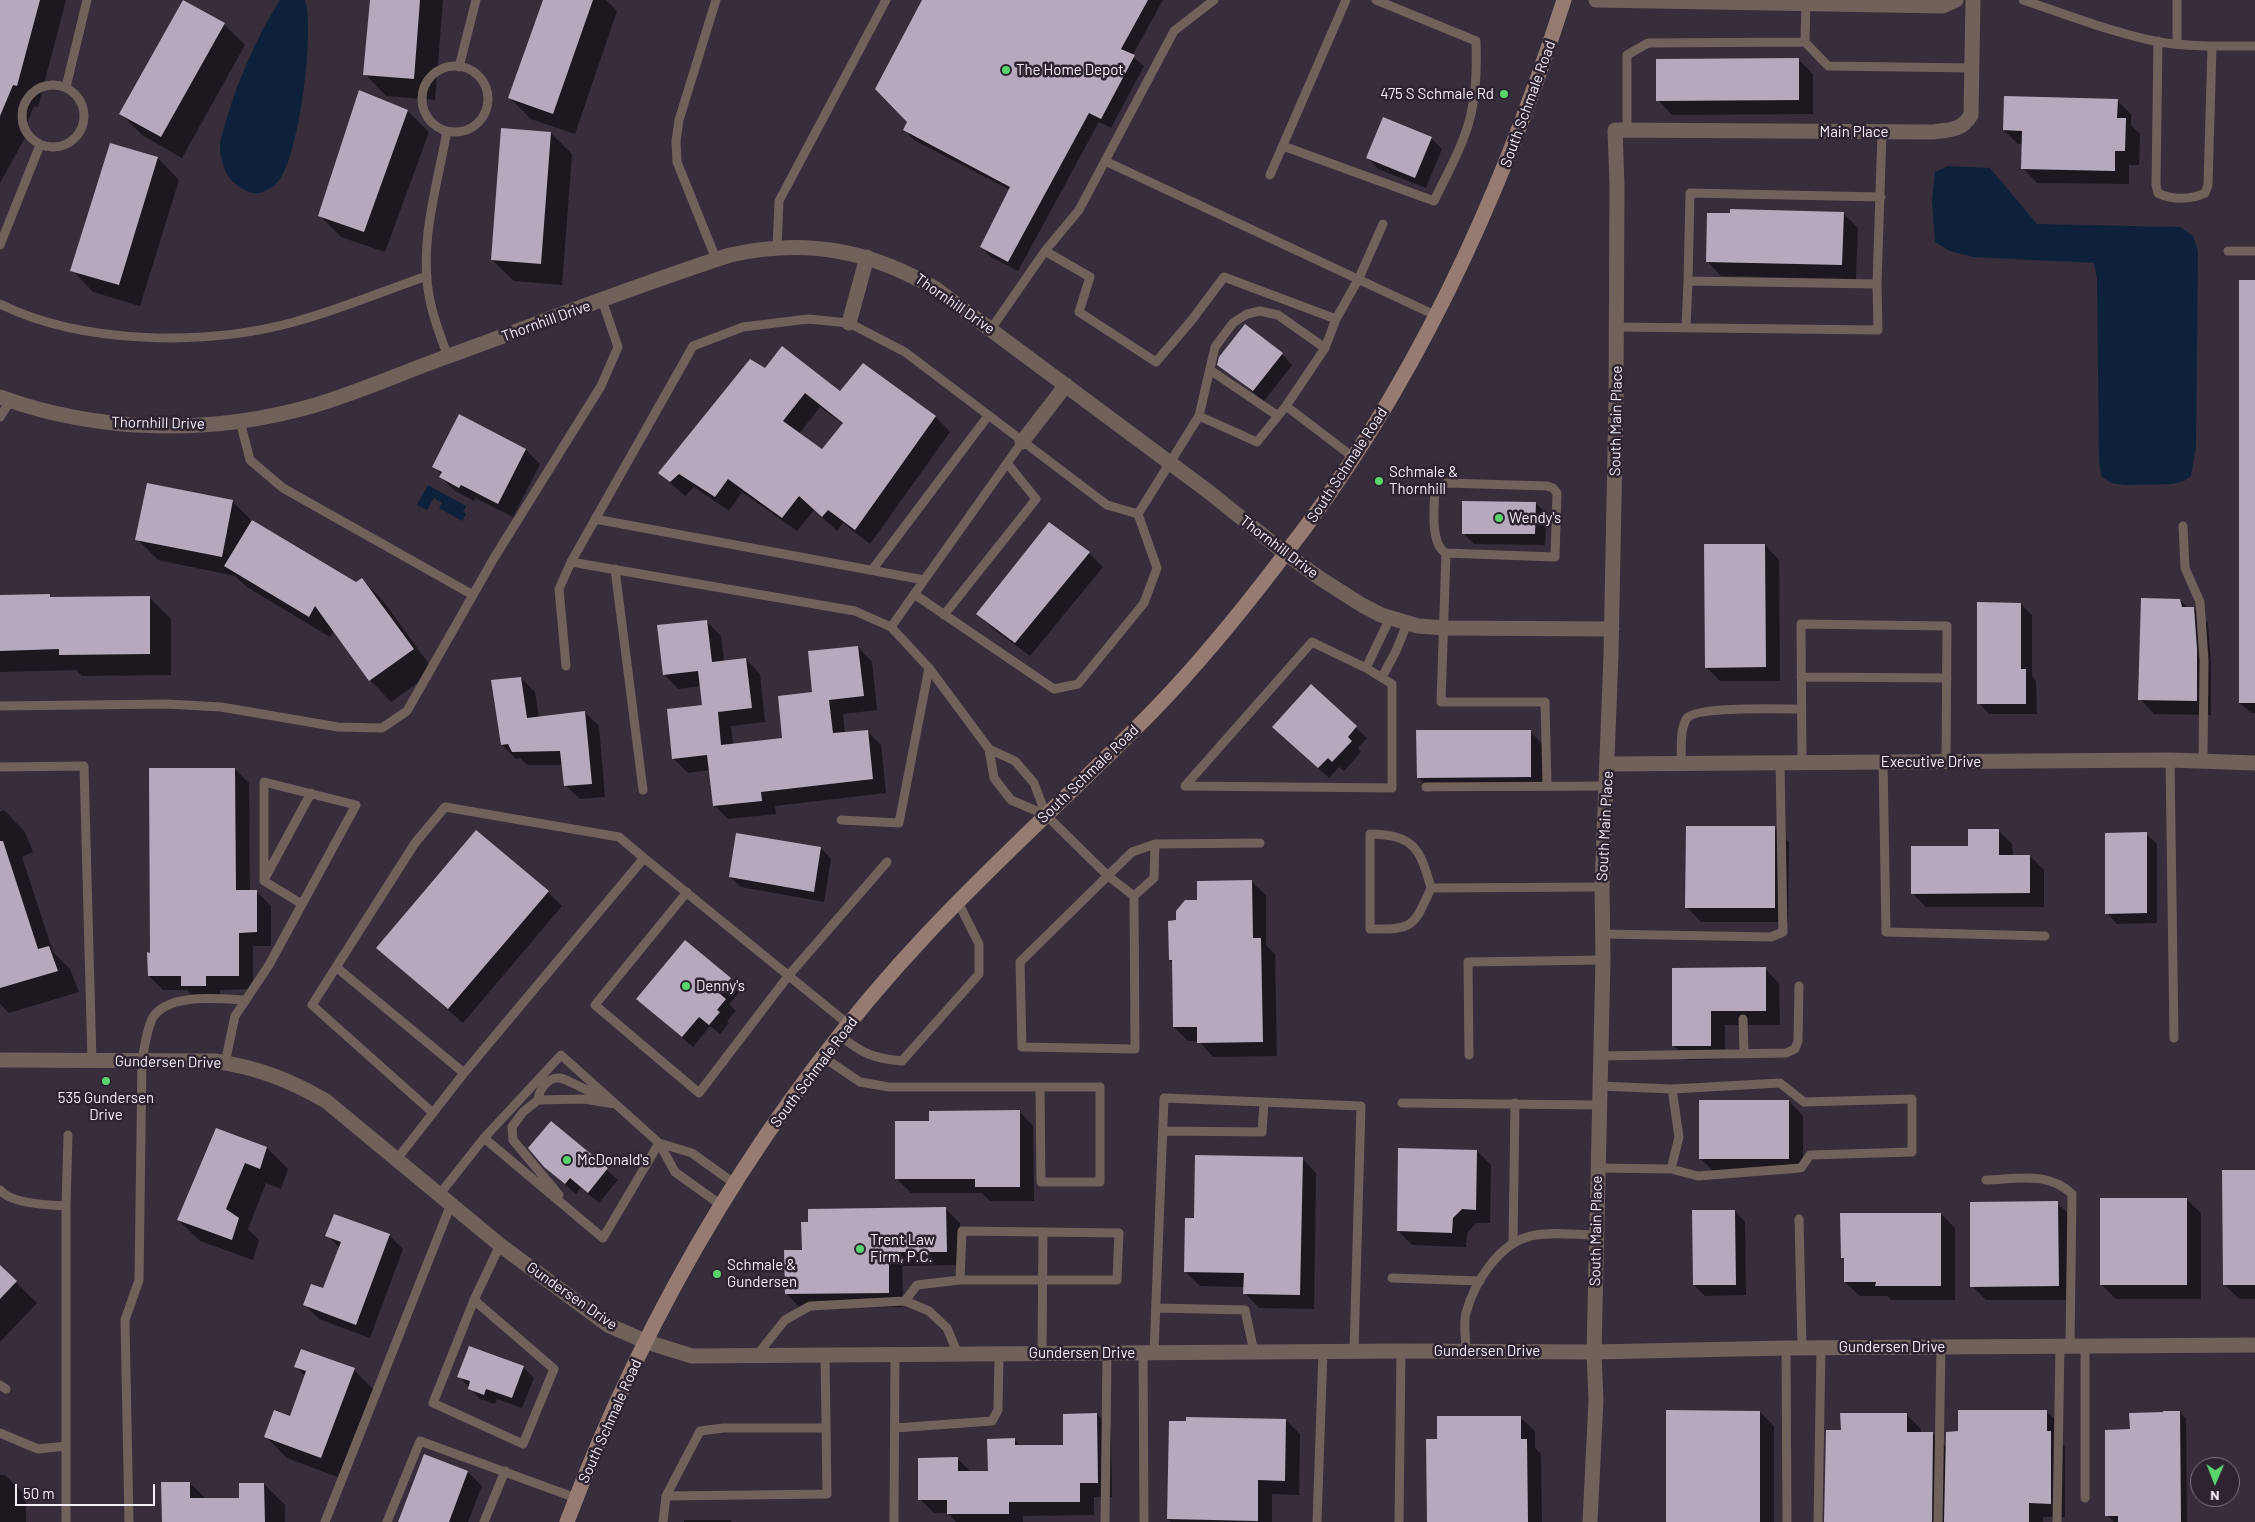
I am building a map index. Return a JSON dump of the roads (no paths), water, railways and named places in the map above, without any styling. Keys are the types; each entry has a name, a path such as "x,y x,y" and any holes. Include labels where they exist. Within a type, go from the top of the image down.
{"main road":[{"name":"South Schmale Road","path":"567,1522 611,1413 693,1252 735,1184 823,1057 844,1030 958,902 1150,714 1185,676 1286,554 1353,457 1437,316 1506,166 1547,55 1564,0"}],"street":[{"path":"1596,0 1806,2 1943,6 1956,0"},
{"name":"Main Place","path":"1621,130 1932,132 1957,129 1966,123 1971,115 1973,0"},
{"name":"South Main Place","path":"1590,1522 1596,1400 1594,1352 1603,934 1602,887 1612,629 1618,185 1621,130"},
{"name":"Thornhill Drive","path":"5,399 64,416 109,423 165,426 240,421 314,405 716,259 777,246 829,248 866,258 910,274 936,289 1168,462 1286,554 1362,605 1407,624 1444,628 1612,629"},
{"path":"849,323 866,258"},
{"path":"1022,442 1066,385"},
{"name":"Executive Drive","path":"1608,764 2170,760 2255,763"},
{"name":"Gundersen Drive","path":"0,1060 189,1060 225,1063 275,1075 299,1085 326,1101 500,1245 608,1325 647,1342 692,1356 1323,1351 1594,1352 1786,1348 2255,1345"}],"lane":[{"path":"66,87 87,0"},
{"path":"459,66 476,0"},
{"path":"716,0 679,120 676,141 677,162 716,259"},
{"path":"777,246 779,201 886,0"},
{"path":"990,329 1045,251 1079,210 1174,31 1214,0"},
{"path":"1270,175 1346,0"},
{"path":"1283,146 1434,201 1465,136 1473,104 1477,70 1476,41 1376,0"},
{"path":"2023,0 2158,42 2212,46 2255,46"},
{"path":"2177,0 2177,44"},
{"path":"1806,2 1805,42 1828,66 1972,68"},
{"path":"1621,130 1627,55 1648,43 1805,42"},
{"path":"2158,42 2156,185 2158,193 2167,197 2197,197 2206,193 2208,185 2212,46"},
{"path":"459,66 469,70 481,80 487,94 487,105 484,115 477,123 458,132 447,131 437,127 429,120 424,110 422,99 424,88 429,78 438,71 448,67 459,66"},
{"path":"55,84 66,87 75,93 82,102 85,113 84,124 79,134 66,144 50,148 40,145 24,130 22,108 27,98 35,90 55,84"},
{"path":"447,131 427,243 427,276 431,305 448,356"},
{"path":"1617,327 1878,330 1877,284 1882,132"},
{"path":"0,245 40,145"},
{"path":"1106,162 1359,278 1437,316"},
{"path":"1686,328 1690,192 1880,197"},
{"path":"1199,416 1257,442 1286,406 1325,348 1336,319 1359,278 1383,224"},
{"path":"1045,251 1090,277 1079,312 1156,362 1192,321 1224,277 1336,319"},
{"path":"2228,251 2255,251"},
{"path":"0,304 42,320 77,328 154,338 192,338 222,335 294,322 427,276"},
{"path":"1688,281 1877,284"},
{"path":"0,706 176,704 222,707 338,727 382,728 407,711 541,481 601,386 618,347 602,300"},
{"path":"914,594 1054,689 1078,684 1144,603 1157,568 1138,514 1168,462 1199,416 1215,347 1234,323 1247,314 1260,311 1278,315 1325,348"},
{"path":"566,666 559,589 570,562 694,346 743,328 808,319 849,323 905,352 1022,442 1107,504 1138,514"},
{"path":"1210,370 1278,416"},
{"path":"0,418 5,399"},
{"path":"1286,406 1353,457"},
{"path":"872,570 988,416"},
{"path":"240,421 250,460 283,488 473,595"},
{"path":"890,627 1022,442"},
{"path":"944,615 1036,499 1007,463"},
{"path":"1447,483 1547,486 1553,488 1556,493 1555,556 1446,553 1438,546 1434,519 1435,490 1440,486 1447,483"},
{"path":"595,519 924,580"},
{"path":"2183,526 2185,568 2200,602 2204,660 2204,760"},
{"path":"1446,553 1441,702 1545,702 1546,785"},
{"path":"570,562 855,611 890,627 929,668 990,748 1015,761 1034,783 1046,815"},
{"path":"614,569 642,790"},
{"path":"1366,668 1390,618"},
{"path":"1382,677 1396,651 1407,624"},
{"path":"1802,762 1801,624 1947,626 1946,762"},
{"path":"1312,642 1366,668 1392,684 1392,788 1185,786 1312,642"},
{"path":"841,820 899,822 929,668"},
{"path":"1801,677 1947,678"},
{"path":"1681,763 1684,725 1688,718 1695,713 1715,710 1801,709"},
{"path":"990,748 994,778 1011,800 1046,815 1108,876 1134,896"},
{"path":"2170,760 2174,1038"},
{"path":"1883,762 1886,932 2045,936"},
{"path":"1603,934 1771,937 1783,932 1780,763"},
{"path":"0,767 84,766 92,1061"},
{"path":"225,1063 235,1016 269,965 356,805 264,782 264,881"},
{"path":"1426,787 1607,786"},
{"path":"264,881 311,793"},
{"path":"433,1113 312,1005 414,843 445,806 619,837 789,975 844,1030 860,1051 876,1058 902,1061 979,974 979,944 958,902"},
{"path":"1370,834 1393,835 1408,842 1424,861 1431,888 1420,913 1412,924 1398,930 1370,929 1370,834"},
{"path":"1155,844 1154,878 1134,896 1135,1049 1022,1047 1020,962 1132,852 1155,844 1260,842"},
{"path":"397,1159 464,1073 644,858"},
{"path":"687,892 595,1005 699,1093 789,975 887,862"},
{"path":"264,881 302,904"},
{"path":"1431,888 1602,887"},
{"path":"1469,1055 1468,962 1602,960"},
{"path":"336,967 464,1073"},
{"path":"1600,1056 1786,1053 1795,1049 1798,1041 1799,986"},
{"path":"129,1522 125,1320 140,1280 142,1060 146,1036 153,1017 182,999 246,1000"},
{"path":"1743,1019 1744,1053"},
{"path":"325,1522 445,1199 484,1138 561,1056 659,1143 675,1172 721,1205"},
{"path":"823,1057 860,1082 889,1087 1040,1087 1100,1087 1100,1182 1041,1182 1040,1087"},
{"path":"538,1100 539,1092 548,1081 561,1078 615,1104"},
{"path":"1598,1168 1671,1169 1698,1176 1801,1168 1810,1155 1912,1152 1912,1099 1804,1102 1780,1083 1672,1089 1599,1086"},
{"path":"1671,1169 1679,1137 1672,1089"},
{"path":"1144,1522 1148,1352 1156,1308 1164,1098 1361,1106 1354,1351"},
{"path":"574,1213 513,1140 512,1127 524,1112 538,1100 584,1099 615,1104"},
{"path":"1163,1131 1262,1132 1264,1103"},
{"path":"1402,1103 1599,1105"},
{"path":"1513,1244 1516,1103"},
{"path":"66,1522 66,1206 68,1135"},
{"path":"484,1138 603,1238 659,1143"},
{"path":"659,1143 692,1153 735,1184"},
{"path":"1986,1180 2041,1178 2062,1184 2072,1194 2072,1346 2057,1522"},
{"path":"0,1190 4,1195 36,1204 66,1206"},
{"path":"1799,1219 1802,1348"},
{"path":"905,1301 917,1285 960,1280 1043,1282 1117,1280 1119,1233 962,1231 960,1280"},
{"path":"1042,1353 1043,1232"},
{"path":"1466,1351 1466,1315 1480,1281 1495,1261 1513,1244 1530,1236 1596,1235"},
{"path":"474,1300 554,1370 523,1444 433,1403 474,1300 500,1245"},
{"path":"1392,1278 1480,1281"},
{"path":"757,1355 786,1320 810,1306 905,1301 929,1311 947,1328 958,1354"},
{"path":"1156,1308 1245,1310 1254,1352"},
{"path":"2072,1346 2085,1498"},
{"path":"1938,1522 1941,1347"},
{"path":"1786,1348 1787,1522"},
{"path":"1818,1522 1821,1348"},
{"path":"1317,1522 1323,1351"},
{"path":"1399,1522 1400,1351"},
{"path":"1105,1522 1106,1353"},
{"path":"894,1522 896,1354"},
{"path":"895,1428 992,1421 998,1410 999,1354"},
{"path":"666,1496 827,1494 825,1355"},
{"path":"663,1522 666,1496 700,1431 724,1428 826,1428"},
{"path":"0,1433 38,1449 66,1446"},
{"path":"387,1522 420,1441 576,1498"},
{"path":"484,1522 505,1471"}],"water":[{"path":"280,0 305,0 308,16 308,38 303,95 292,151 284,171 272,187 263,192 252,193 239,186 228,176 222,160 220,143 242,74 256,43"},
{"path":"1948,166 1990,168 2037,224 2180,227 2193,236 2198,251 2196,446 2191,476 2184,481 2172,484 2125,485 2111,483 2101,476 2099,461 2097,278 2094,263 1973,257 1950,251 1935,242 1932,200 1935,172"},
{"path":"428,485 466,506 463,512 466,514 462,521 439,508 442,503 434,498 427,510 417,505"}],"place":[{"name":"The Home Depot","path":"1006,70"},
{"name":"475 S Schmale Rd","path":"1504,94"},
{"name":"Schmale & Thornhill","path":"1379,481"},
{"name":"Wendy's","path":"1499,518"},
{"name":"Denny's","path":"686,986"},
{"name":"535 Gundersen Drive","path":"106,1081"},
{"name":"McDonald's","path":"567,1160"},
{"name":"Trent Law Firm, P.C.","path":"860,1249"},
{"name":"Schmale & Gundersen","path":"717,1274"}]}
